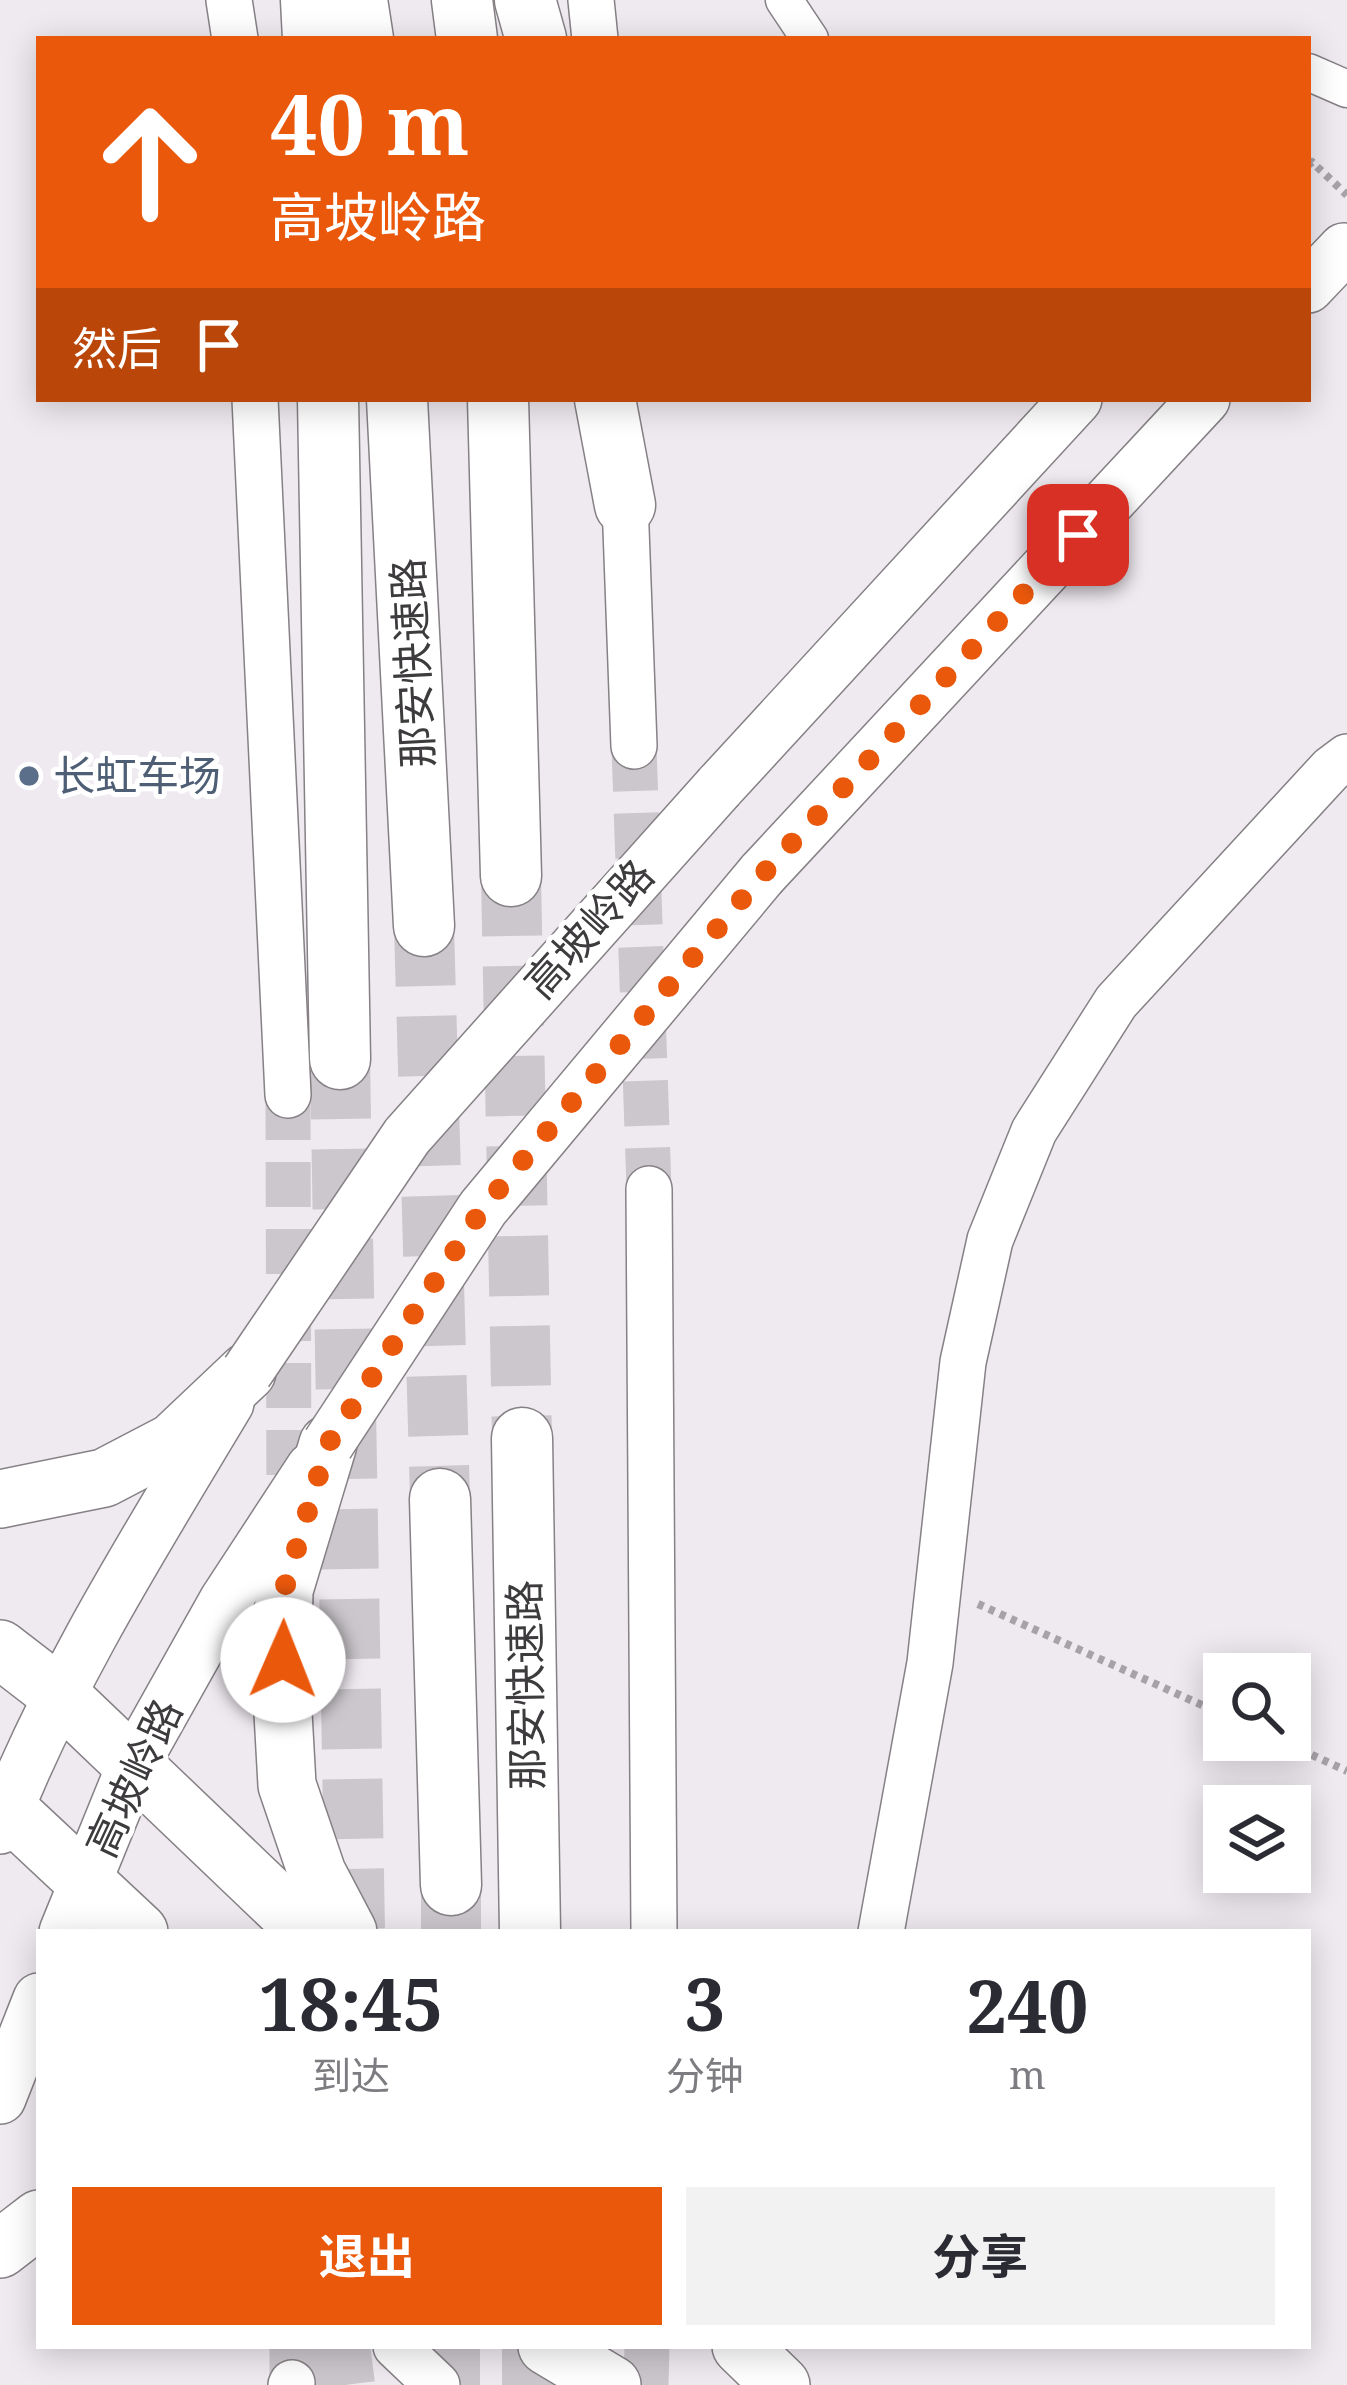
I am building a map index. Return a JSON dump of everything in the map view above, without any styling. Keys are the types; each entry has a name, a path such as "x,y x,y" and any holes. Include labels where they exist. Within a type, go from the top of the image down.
{"highway":[{"path":"311,0 313,36"},
{"path":"357,0 363,36"},
{"path":"462,0 467,36"},
{"path":"525,0 535,36"},
{"path":"328,402 340,1060"},
{"name":"那安快速路","path":"397,402 424,926"},
{"path":"498,402 511,876"},
{"path":"606,402 625,505"},
{"name":"那安快速路","path":"522,1438 530,1929"},
{"name":"那安快速路","path":"440,1499 451,1885"}],"main road":[{"path":"1311,284 1344,249"},
{"name":"高坡岭路","path":"3,1813 145,1542 247,1372 407,1136 1073,402"},
{"name":"高坡岭路","path":"75,1907 133,1765 225,1601 483,1208 763,874 1201,402"},
{"path":"0,1499 104,1478 173,1442 247,1372"},
{"path":"328,1444 284,1590 282,1695 287,1785 317,1873 346,1929"},
{"path":"0,1649 61,1696 305,1929"},
{"path":"3,1813 75,1907 131,1929"},
{"path":"0,2098 36,2007"},
{"path":"0,2249 36,2220"},
{"path":"552,2349 614,2385"},
{"path":"579,2349 614,2385"},
{"path":"743,2349 782,2385"}],"street":[{"path":"230,0 235,36"},
{"path":"591,0 595,36"},
{"path":"784,0 808,36"},
{"path":"1311,72 1347,88"},
{"path":"255,402 288,1095"},
{"path":"621,402 634,746"},
{"path":"882,1929 930,1664 963,1362 990,1240 1034,1131 1116,1002 1347,757"},
{"path":"649,1189 654,1929"},
{"path":"399,2349 437,2385"}],"path":[{"path":"1311,164 1347,195"},
{"path":"938,1587 1203,1706"},
{"path":"1311,1755 1347,1771"}],"tunnel":[{"path":"634,746 649,1189"},
{"path":"511,876 522,1438"},
{"path":"424,926 440,1499"},
{"path":"340,1059 355,1929"},
{"path":"288,1095 289,1518"},
{"path":"451,1885 451,1929"},
{"path":"292,2349 292,2383"},
{"path":"340,2349 345,2385"},
{"path":"450,2349 450,2385"},
{"path":"532,2349 532,2385"},
{"path":"646,2385 647,2349"}],"place":[{"name":"长虹车场","path":"29,776"}],"route":[{"path":"283,1660 284,1590 328,1444 483,1208 763,874 1078,535"}]}
